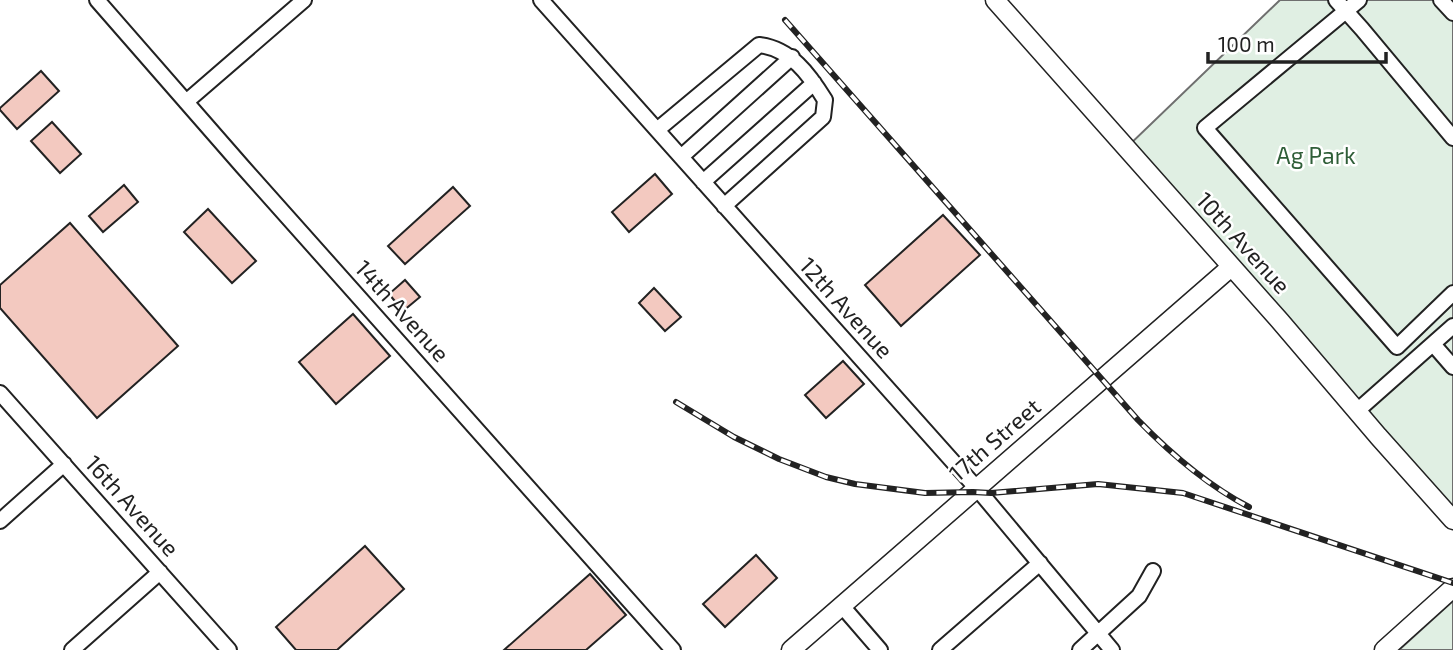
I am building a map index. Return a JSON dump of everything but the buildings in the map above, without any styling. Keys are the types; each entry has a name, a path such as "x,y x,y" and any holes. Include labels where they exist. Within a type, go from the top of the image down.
{"main road":[{"name":"10th Avenue","path":"1004,3 1453,520"},
{"name":"17th Street","path":"791,650 1231,267"},
{"path":"1384,650 1453,588"}],"street":[{"name":"14th Avenue","path":"97,0 673,650"},
{"path":"186,102 286,6 304,0"},
{"path":"1359,0 1341,6 1205,128 1397,347 1453,293"},
{"path":"1441,0 1453,13"},
{"name":"12th Avenue","path":"550,3 657,130 976,489 1112,650"},
{"path":"1341,6 1453,138"},
{"path":"657,130 759,45 768,46 792,57 825,100 823,117 724,205"},
{"path":"681,157 792,57"},
{"path":"703,182 814,83"},
{"path":"1357,411 1453,326"},
{"path":"1433,344 1453,367"},
{"name":"16th Avenue","path":"0,393 229,650"},
{"path":"0,521 64,464"},
{"path":"940,650 1040,563"},
{"path":"1080,650 1139,596 1153,571"},
{"path":"72,650 160,572"},
{"path":"842,606 880,650"}],"green space":[{"name":"Ag Park","path":"1280,0 1453,0 1453,520 1126,148"},
{"path":"1453,601 1453,650 1399,650"}],"railway":[{"path":"785,20 1138,420 1190,468 1249,507"},
{"path":"676,402 734,437 779,459 826,477 855,484 925,493 991,493 1098,484 1183,493 1453,583"}]}
